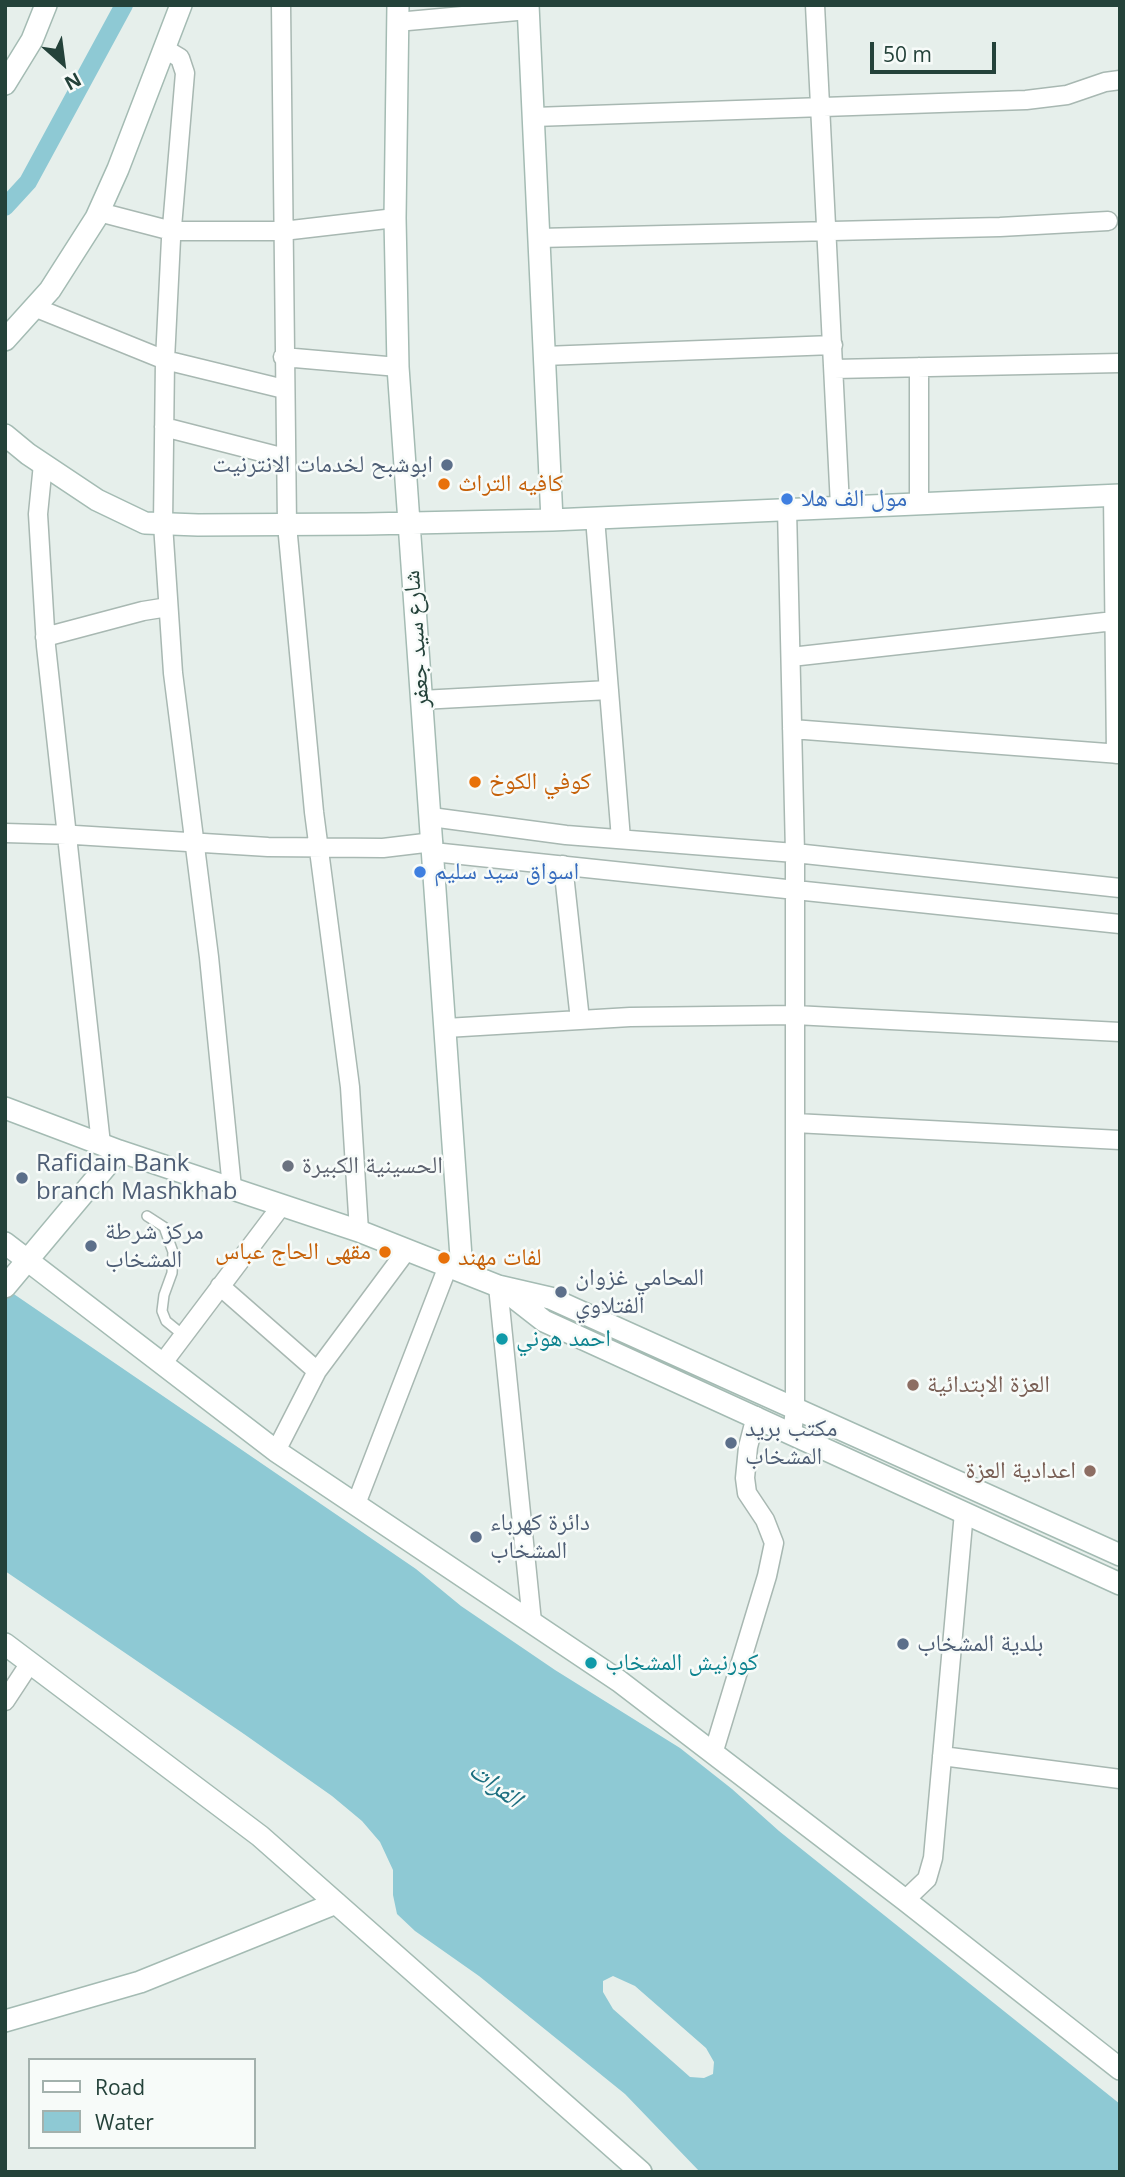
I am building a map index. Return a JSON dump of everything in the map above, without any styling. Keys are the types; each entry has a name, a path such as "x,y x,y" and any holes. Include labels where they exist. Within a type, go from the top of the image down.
{"street":[{"path":"5,84 32,40 46,5"},
{"path":"5,340 50,290 99,212 181,5"},
{"path":"281,5 287,525 318,847 350,1087 359,1231"},
{"path":"815,5 840,506"},
{"path":"398,14 528,8 552,520"},
{"name":"شارع سيد جعفر","path":"398,14 395,218 398,367 446,1028 455,1269"},
{"path":"165,49 180,58 185,73 165,360 163,524 173,673 209,957 232,1188"},
{"path":"534,117 1026,100 1067,95 1105,82 1120,80"},
{"path":"99,212 172,231 283,231 395,218"},
{"path":"539,238 1000,227 1108,221"},
{"path":"34,307 165,360 284,389"},
{"path":"544,356 833,345"},
{"path":"283,357 398,367"},
{"path":"834,369 1120,363"},
{"path":"919,367 919,503"},
{"path":"164,427 285,458"},
{"path":"5,435 97,500 145,523 163,524 287,525 552,520 1116,495 1118,754 792,729"},
{"path":"9,1283 110,1148 67,834 45,637 38,514 43,464"},
{"path":"787,509 795,853 795,1409 792,1433"},
{"path":"595,518 621,839"},
{"path":"45,637 168,607"},
{"path":"791,657 1115,621"},
{"path":"421,700 609,690"},
{"path":"430,817 566,835 795,853 1120,888"},
{"path":"5,833 67,834 268,847 433,847 562,865 1120,924"},
{"path":"562,865 580,1020"},
{"path":"446,1028 630,1017 795,1015 1120,1032"},
{"path":"5,1108 110,1148 359,1231 498,1286 550,1298 1120,1555"},
{"path":"795,1123 1120,1140"},
{"path":"162,1364 282,1205"},
{"path":"5,1243 276,1451 619,1681 1120,2069"},
{"path":"276,1451 317,1371 407,1250"},
{"path":"356,1504 455,1269"},
{"path":"220,1286 317,1371"},
{"path":"498,1286 544,1321 1120,1584"},
{"path":"498,1286 532,1622"},
{"path":"713,1754 774,1543 765,1520 747,1493 746,1486 748,1447 756,1416"},
{"path":"905,1900 927,1879 931,1869 964,1512"},
{"path":"5,1644 260,1836 641,2172"},
{"path":"5,1701 30,1663"},
{"path":"942,1756 1120,1779"},
{"path":"5,2021 140,1982 336,1902"}],"lane":[{"path":"148,1216 164,1227 173,1252 173,1273 164,1295 162,1311 166,1321 183,1335"}],"water":[{"name":"الفرات","path":"5,1288 416,1569 461,1606 555,1670 680,1748 732,1789 779,1831 1120,2104 1120,2172 700,2172 625,2094 479,1976 415,1931 397,1914 393,1895 393,1870 380,1842 362,1821 332,1796 244,1734 5,1571","holes":["613,1976 635,1986 706,2048 714,2062 713,2074 704,2078 690,2077 613,2009 603,1992 603,1981"]}],"waterway":[{"path":"5,207 28,182 124,5"}],"place":[{"name":"ابوشبح لخدمات الانترنيت","path":"447,465"},
{"name":"كافيه التراث","path":"444,484"},
{"name":"مول الف هلا","path":"787,499"},
{"name":"كوفي الكوخ","path":"475,782"},
{"name":"اسواق سيد سليم","path":"420,872"},
{"name":"الحسينية الكبيرة","path":"288,1166"},
{"name":"Rafidain Bank branch Mashkhab","path":"22,1178"},
{"name":"مركز شرطة المشخاب","path":"91,1246"},
{"name":"مقهى الحاج عباس","path":"385,1252"},
{"name":"لفات مهند","path":"444,1258"},
{"name":"المحامي غزوان الفتلاوي","path":"561,1292"},
{"name":"احمد هوني","path":"502,1339"},
{"name":"العزة الابتدائية","path":"913,1385"},
{"name":"مكتب بريد المشخاب","path":"731,1443"},
{"name":"اعدادية العزة","path":"1090,1471"},
{"name":"دائرة كهرباء المشخاب","path":"476,1537"},
{"name":"بلدية المشخاب","path":"903,1644"},
{"name":"كورنيش المشخاب","path":"591,1663"}]}
